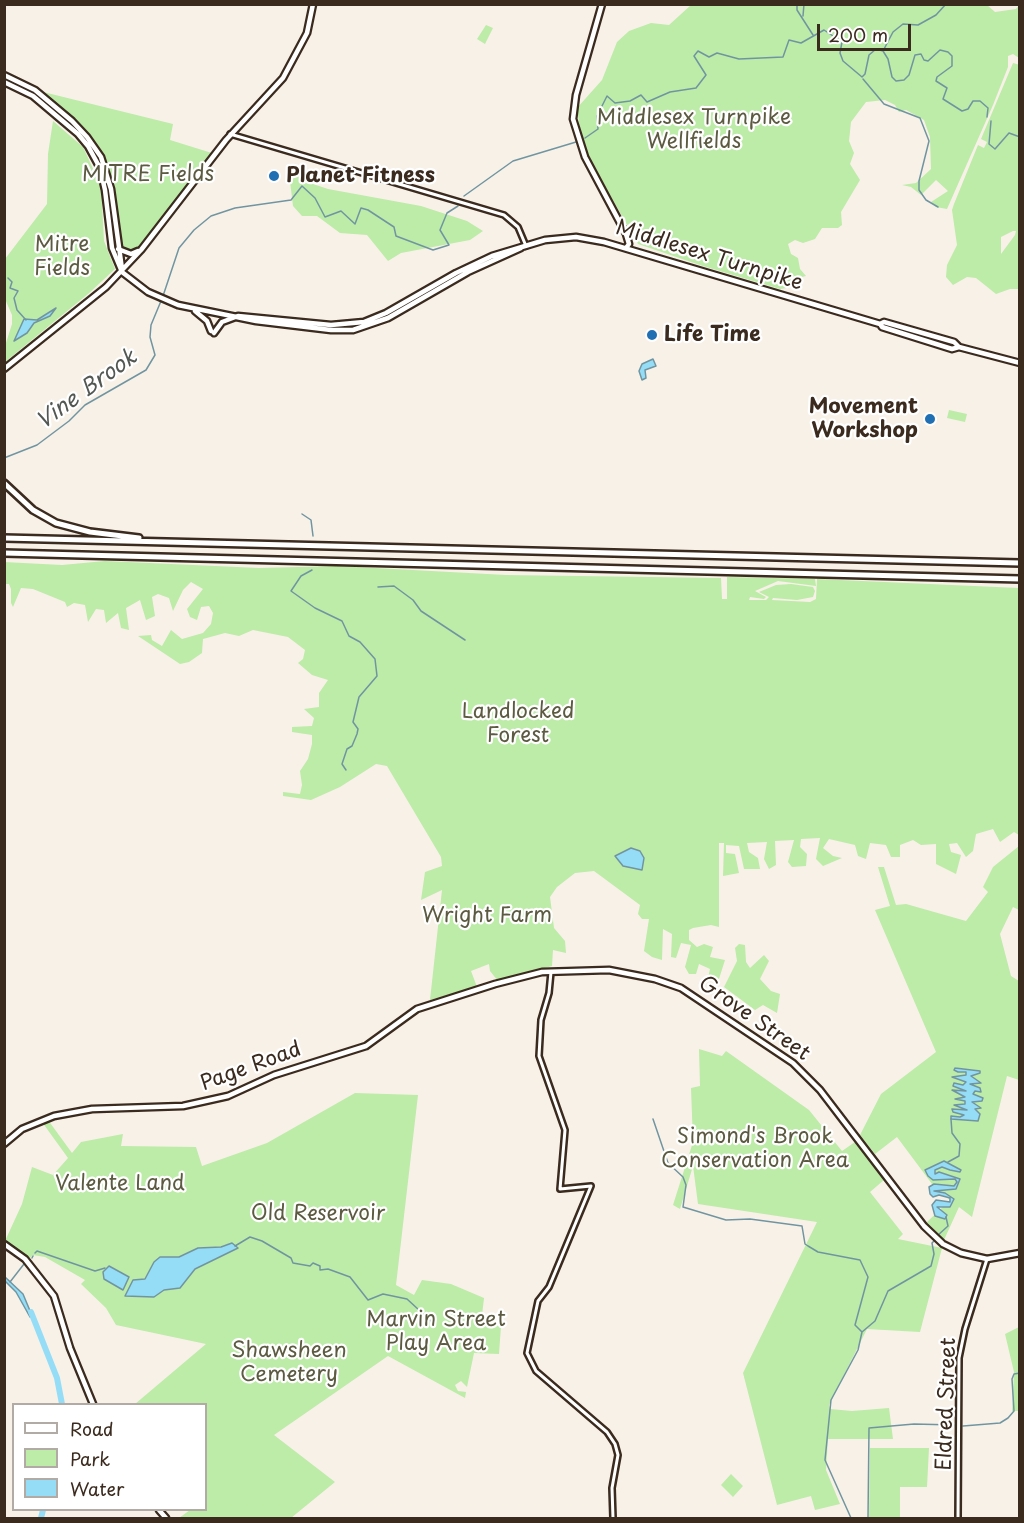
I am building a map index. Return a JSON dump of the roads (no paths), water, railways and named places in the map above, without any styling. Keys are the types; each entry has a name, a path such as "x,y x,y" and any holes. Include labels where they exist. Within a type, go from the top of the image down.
{"highway":[{"path":"4,483 33,510 57,523 90,532 170,542"},
{"path":"4,538 1020,563"},
{"path":"4,553 1020,579"}],"main road":[{"path":"4,369 123,272 230,135 283,78 307,33 313,4"},
{"path":"602,4 576,95 573,119 585,157 626,234 629,244 626,248"},
{"path":"4,75 35,90 65,115 87,137 101,157 111,189 123,272"},
{"path":"4,82 33,96 78,134 88,146 100,168 112,249 123,272"},
{"name":"Middlesex Turnpike","path":"123,272 156,297 193,309 256,321 325,330 365,327 388,318 463,275 526,246 553,239 576,237 626,248 880,324 882,327 954,342 959,347 1020,363"},
{"path":"118,249 131,254 141,250"},
{"path":"193,309 207,321 212,332 222,322 238,316"},
{"name":"Grove Street","path":"430,1004 525,975 551,970 609,970 655,979 681,988 730,1020 808,1077 933,1236 961,1252 987,1258 1020,1253"},
{"name":"Page Road","path":"4,1144 21,1129 54,1116 92,1109 194,1104 228,1096 274,1075 366,1046 411,1012 430,1004"},
{"path":"4,1244 25,1259 54,1296 70,1348 93,1403"}],"street":[{"path":"230,135 504,215 518,227 526,246"},
{"path":"551,970 549,993 540,1028 540,1056 565,1130 560,1189 591,1186 549,1287 537,1305 527,1347 532,1365 607,1432 617,1447 612,1488 613,1518"},
{"name":"Eldred Street","path":"958,1518 959,1358 964,1329 987,1258"}],"water":[{"path":"56,308 50,316 34,323 27,333 14,341 24,319 37,320"},
{"path":"653,359 656,366 645,370 646,378 642,380 639,371 642,364"},
{"path":"631,848 640,851 644,858 642,870 623,866 615,856"},
{"path":"955,1068 980,1071 971,1076 981,1083 970,1084 980,1088 981,1092 975,1091 973,1094 983,1098 982,1101 972,1102 981,1108 975,1109 980,1114 978,1121 951,1119 951,1116 964,1115 953,1112 952,1109 967,1110 954,1105 965,1104 965,1101 955,1099 965,1097 952,1090 966,1091 953,1086 954,1083 963,1085 966,1082 952,1077 966,1075 966,1072 958,1072 954,1070"},
{"path":"944,1161 961,1170 960,1172 942,1167 935,1170 935,1174 939,1172 960,1179 956,1189 934,1191 945,1193 954,1199 950,1207 937,1207 947,1215 945,1219 935,1216 932,1205 936,1200 950,1202 950,1198 939,1195 933,1197 929,1187 934,1184 954,1186 957,1182 955,1179 933,1180 925,1170"},
{"path":"232,1243 238,1248 195,1269 180,1288 164,1290 154,1297 125,1296 133,1280 145,1279 154,1262 160,1257 179,1257 198,1248 221,1247"},
{"path":"109,1266 129,1277 123,1290 104,1279 103,1272"},
{"path":"4,1276 23,1294 33,1318 30,1317 16,1292 5,1281"}],"waterway":[{"path":"797,4 797,10 813,35"},
{"path":"803,16 804,4"},
{"path":"883,51 893,32 903,24 918,25 936,15 946,4"},
{"name":"Vine Brook","path":"585,138 598,129 597,116 607,96 615,103 630,101 641,95 647,102 670,92 696,88 706,75 694,56 698,51 709,57 717,53 739,59 783,57 789,40 801,43 824,30 842,42 840,53 843,61 862,77 865,74 869,55 876,49 883,51 888,59 892,77 896,81 904,80 909,75 915,55 921,54 924,60 928,61 940,50 948,52 952,56 952,66 937,77 936,81 947,88 943,99 962,111 968,109 973,101 980,101 988,108 987,117"},
{"path":"863,79 884,104 920,118 929,141 919,190 926,200 938,207"},
{"name":"Vine Brook","path":"991,121 989,144 995,149 1009,133 1020,137"},
{"name":"Vine Brook","path":"464,196 513,161 576,142"},
{"name":"Vine Brook","path":"163,296 179,248 194,230 211,216 235,208 291,200 302,186 315,198 325,217 341,211 355,224 361,208 368,210 394,227 396,236 433,250 449,245 440,230 447,213 458,206"},
{"path":"8,278 12,282 10,288 18,291 14,298 17,310 26,320"},
{"name":"Vine Brook","path":"4,458 37,445 69,421 85,405 146,370 155,355 150,337 151,325 161,301"},
{"path":"302,514 311,520 313,536"},
{"path":"312,570 301,576 291,591 315,608 342,621 349,636 360,642 375,659 377,676 359,697 353,722 358,729 357,734 352,746 347,749 342,764 346,770"},
{"path":"378,587 394,586 413,600 421,611 465,640"},
{"path":"653,1119 668,1163 683,1177 686,1185 683,1207 726,1220 750,1219 802,1226 805,1244 818,1252 860,1260 868,1277 855,1325 862,1332"},
{"path":"948,1162 959,1156 960,1144 952,1133 951,1119"},
{"path":"937,1236 948,1226 946,1217"},
{"path":"235,1246 250,1237 262,1241 291,1258 293,1263 310,1266 313,1263 320,1266 320,1270 328,1269 350,1277 368,1300 383,1294 407,1299 432,1322"},
{"path":"851,1518 825,1460 831,1400 858,1350 862,1332 875,1321 888,1291 931,1266 934,1241"},
{"path":"35,1253 37,1251 95,1271 105,1268"},
{"path":"10,1282 24,1264"},
{"path":"31,1312 57,1378 62,1403"},
{"path":"963,1426 1000,1423 1008,1418 1014,1411 1012,1379 1014,1374 1020,1373"},
{"path":"868,1518 869,1428 914,1424 954,1425"},
{"path":"41,1518 43,1511"}],"place":[{"name":"Planet Fitness","path":"274,176"},
{"name":"Life Time","path":"652,335"},
{"name":"Movement Workshop","path":"930,419"}],"park label":[{"name":"Middlesex Turnpike Wellfields","path":"694,130"},
{"name":"MITRE Fields","path":"148,175"},
{"name":"Mitre Fields","path":"62,257"},
{"name":"Landlocked Forest","path":"518,724"},
{"name":"Wright Farm","path":"487,916"},
{"name":"Simond's Brook Conservation Area","path":"755,1149"},
{"name":"Valente Land","path":"120,1184"},
{"name":"Old Reservoir","path":"318,1214"},
{"name":"Marvin Street Play Area","path":"436,1332"},
{"name":"Shawsheen Cemetery","path":"289,1363"}]}
